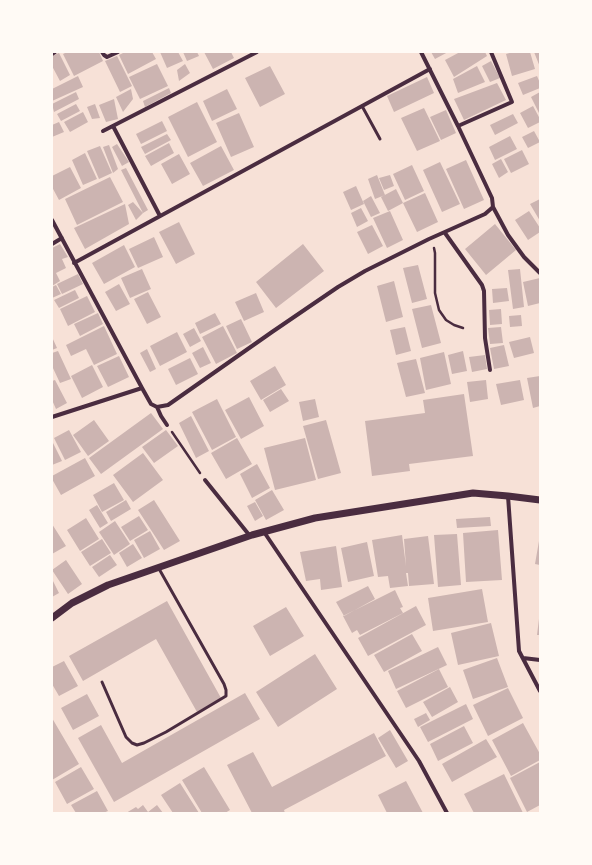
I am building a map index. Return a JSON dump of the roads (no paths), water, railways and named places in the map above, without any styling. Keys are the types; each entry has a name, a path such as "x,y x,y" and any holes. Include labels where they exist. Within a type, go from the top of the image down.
{"street":[{"path":"102,52 107,57 118,52"},
{"path":"103,131 257,52"},
{"path":"421,52 458,126 492,198 493,207 508,235 524,257 540,273"},
{"path":"458,126 512,102 491,52"},
{"path":"74,263 430,70"},
{"path":"113,126 160,216"},
{"path":"52,220 151,404 158,407 168,405 338,287 365,271 485,214 493,207"},
{"path":"445,233 482,285 484,291 485,338 490,370"},
{"path":"52,244 62,238"},
{"path":"52,417 142,388"},
{"path":"158,407 167,426"},
{"path":"205,480 250,536"},
{"path":"52,618 72,603 108,585 250,536 315,518 473,493 540,500"},
{"path":"508,496 519,651 540,691"},
{"path":"264,532 419,761 447,813"},
{"path":"523,658 540,660"}],"lane":[{"path":"362,106 380,139"},
{"path":"102,682 126,737 137,745 144,744 166,732 226,696 224,684 158,567"}]}
